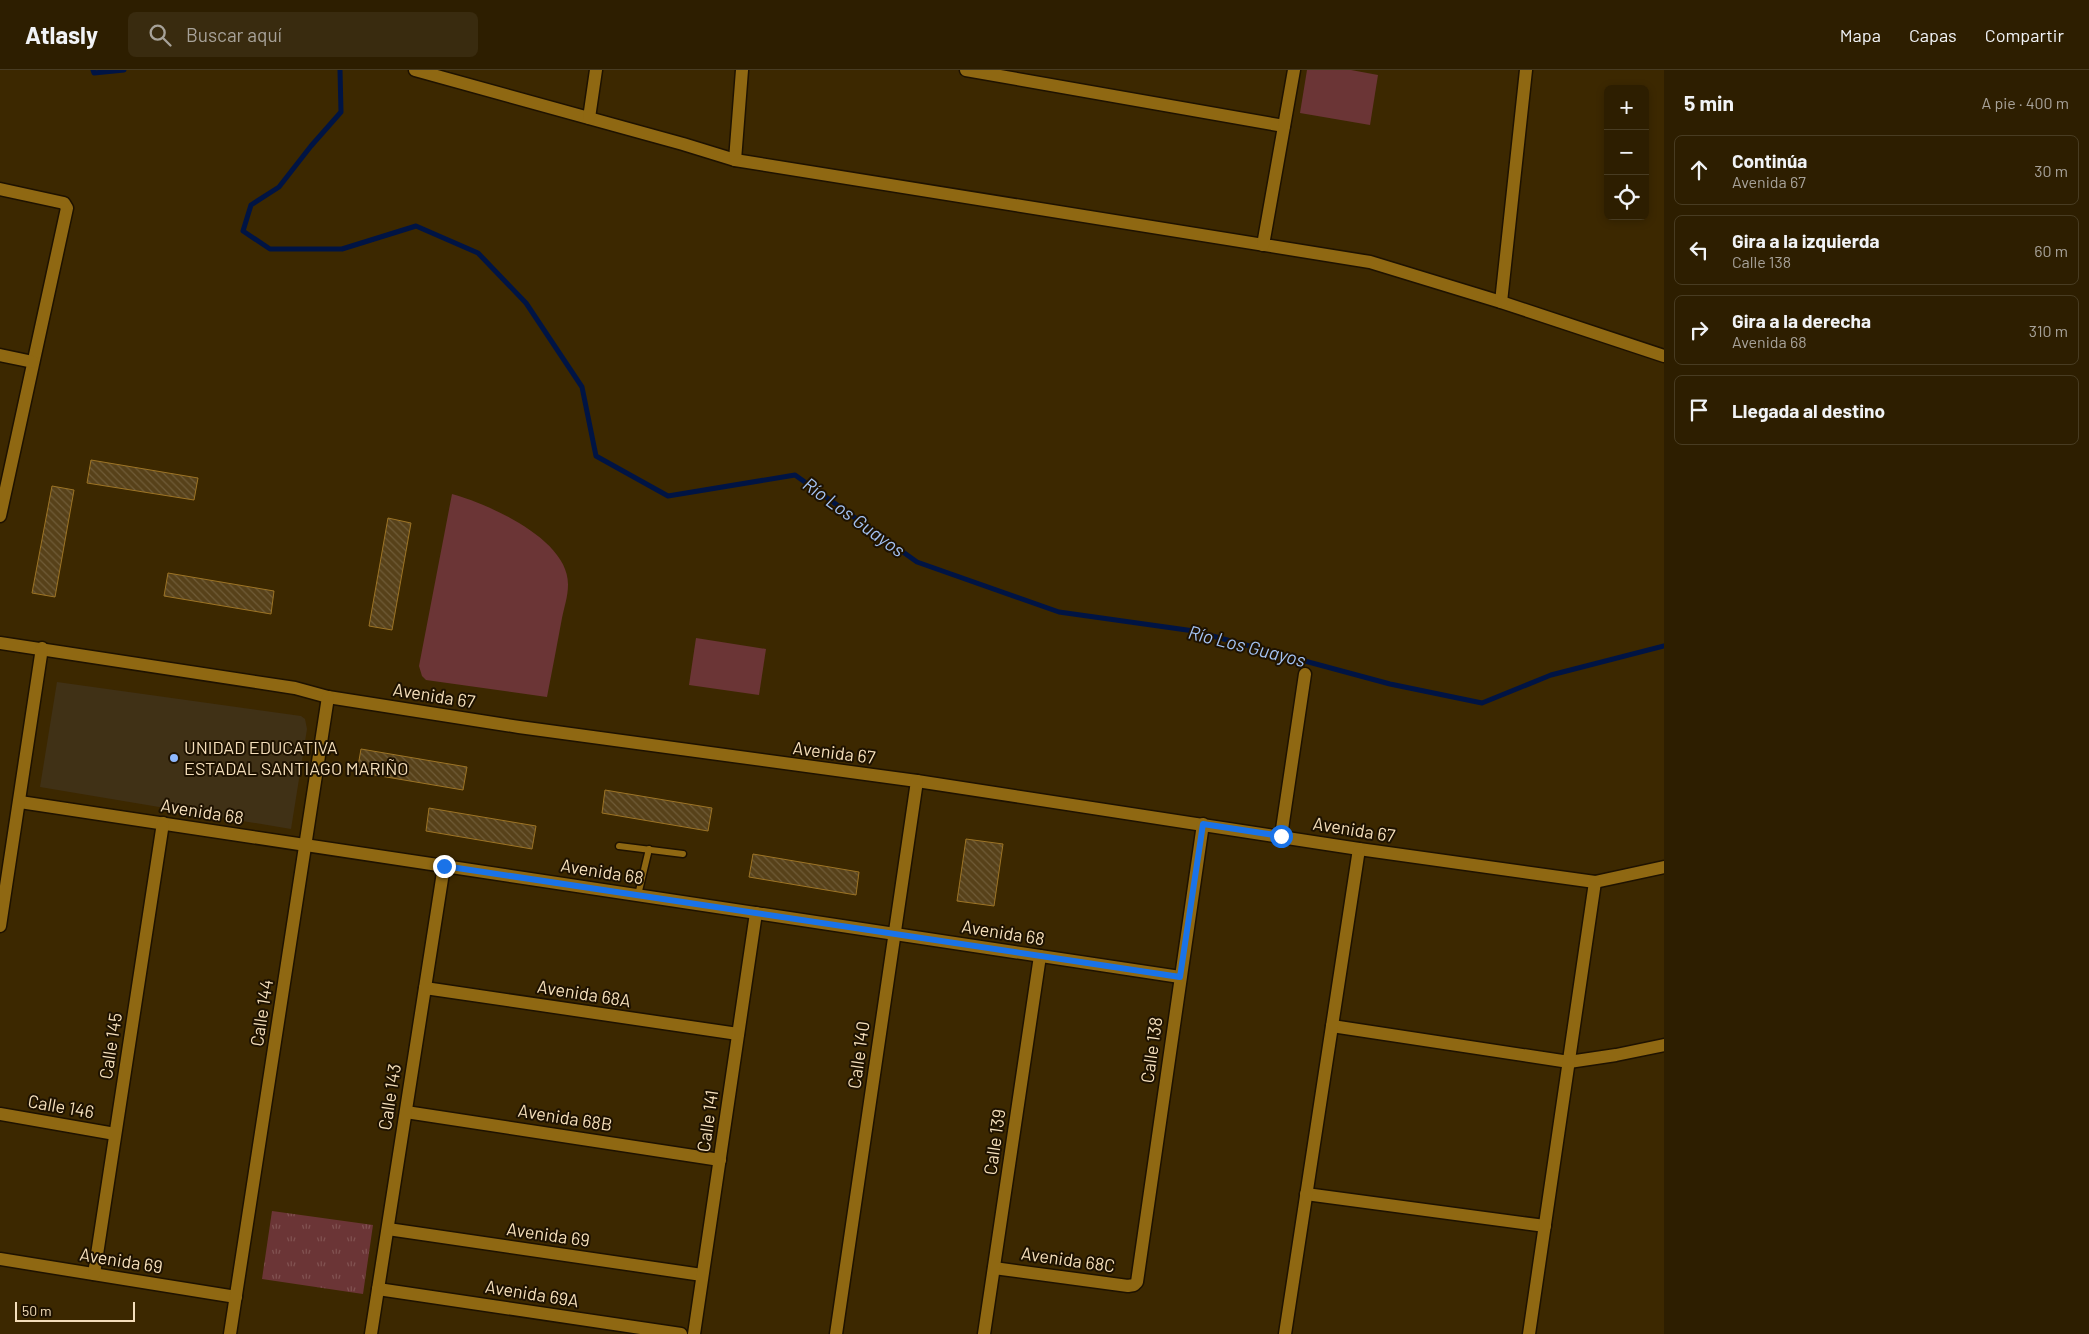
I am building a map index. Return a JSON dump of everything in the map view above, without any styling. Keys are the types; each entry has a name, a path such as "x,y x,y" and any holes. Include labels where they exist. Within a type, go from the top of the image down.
{"street":[{"path":"415,70 735,160 1370,262 1501,302 1664,356"},
{"path":"588,118 596,70"},
{"path":"735,160 742,70"},
{"path":"966,70 1284,126"},
{"path":"1263,245 1294,70"},
{"path":"1501,302 1526,70"},
{"path":"0,189 64,203 67,208 1,511"},
{"path":"0,355 33,362"},
{"name":"Avenida 67","path":"0,643 295,688 328,697 519,727 917,781 1359,849 1595,882 1664,867"},
{"path":"0,926 42,648"},
{"path":"1281,836 1305,674"},
{"name":"Calle 144","path":"230,1334 328,697"},
{"name":"Calle 140","path":"836,1334 917,781"},
{"name":"Avenida 68","path":"20,802 1180,977"},
{"name":"Calle 145","path":"94,1274 163,823"},
{"name":"Calle 138","path":"1137,1282 1203,824"},
{"path":"1285,1334 1359,849"},
{"name":"Calle 143","path":"371,1334 444,866"},
{"path":"1529,1334 1595,882"},
{"name":"Calle 141","path":"694,1334 756,913"},
{"name":"Calle 139","path":"984,1334 1040,956"},
{"name":"Avenida 68A","path":"425,988 738,1034"},
{"path":"1332,1026 1569,1062 1664,1046"},
{"name":"Avenida 68B","path":"406,1112 720,1160"},
{"name":"Calle 146","path":"0,1114 115,1134"},
{"path":"1306,1194 1545,1226"},
{"name":"Avenida 69","path":"388,1229 702,1275"},
{"name":"Avenida 69","path":"0,1259 236,1297"},
{"name":"Avenida 68C","path":"994,1268 1128,1286 1134,1285 1137,1282"},
{"name":"Avenida 69A","path":"378,1288 681,1334"}],"lane":[{"path":"618,846 683,854"},
{"path":"638,895 650,849"}],"shaded area":[{"name":"UNIDAD EDUCATIVA ESTADAL SANTIAGO MARIÑO","path":"57,682 301,716 305,719 307,729 291,829 40,787"}],"green space":[{"path":"1307,70 1351,70 1378,75 1370,125 1300,113"},
{"path":"452,494 485,506 524,526 555,553 565,568 568,585 567,593 547,697 426,680 422,676 419,666"},
{"path":"696,638 766,649 759,695 689,685"},
{"path":"272,1211 373,1225 363,1294 262,1279"}],"building":[{"path":"91,460 198,478 194,500 87,483"},
{"path":"52,486 74,490 55,597 32,593"},
{"path":"388,518 411,523 392,630 369,626"},
{"path":"168,573 274,591 271,614 164,596"},
{"path":"361,749 467,767 463,790 357,772"},
{"path":"605,790 712,808 708,831 602,813"},
{"path":"429,808 536,826 532,849 426,831"},
{"path":"966,839 1003,844 994,906 957,901"},
{"path":"753,854 859,872 856,895 749,877"}],"waterway":[{"name":"Río Los Guayos","path":"93,70 94,73 124,70"},
{"name":"Río Los Guayos","path":"340,70 341,112 279,187 251,205 243,231 270,249 342,249 416,226 478,253 526,303 582,387 596,456 668,496 795,475 917,562 1059,612 1194,631 1390,684 1482,703 1551,675 1664,646"}],"place":[{"name":"UNIDAD EDUCATIVA ESTADAL SANTIAGO MARIÑO","path":"174,758"}],"route":[{"path":"444,866 1180,977 1203,824 1281,836"}]}
